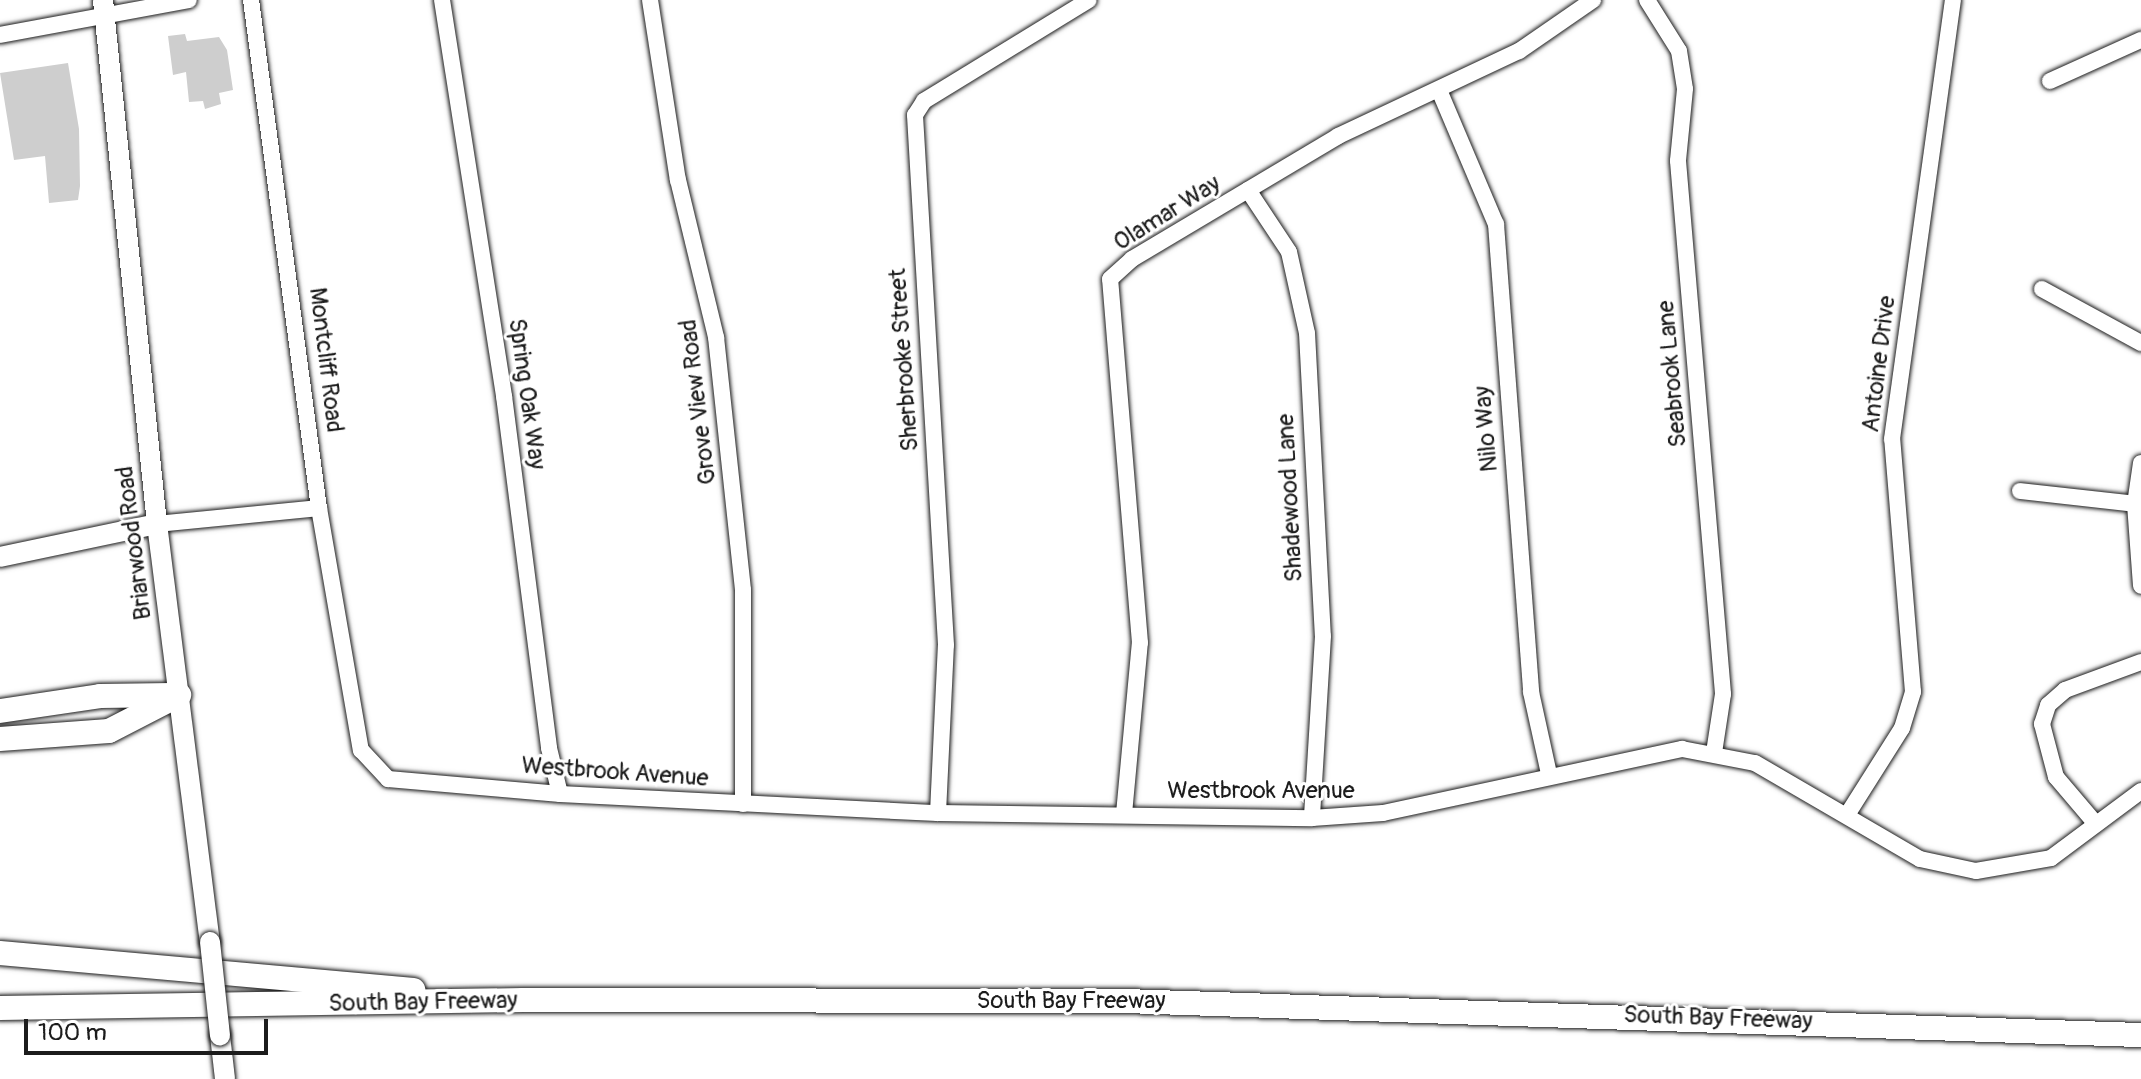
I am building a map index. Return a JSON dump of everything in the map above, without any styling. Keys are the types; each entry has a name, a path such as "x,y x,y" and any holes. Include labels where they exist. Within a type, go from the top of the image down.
{"highway":[{"path":"0,711 100,696 179,695"},
{"path":"0,739 109,731 179,695"},
{"path":"0,953 523,1000"},
{"name":"South Bay Freeway","path":"0,1008 523,1000 1330,1005 2141,1035"}],"main road":[{"name":"Briarwood Road","path":"104,8 157,524 225,1079"},
{"path":"0,557 157,524"}],"street":[{"path":"0,35 104,8 189,0"},
{"name":"Montcliff Road","path":"251,0 319,508 360,725"},
{"name":"Spring Oak Way","path":"442,0 560,794"},
{"name":"Grove View Road","path":"650,0 678,180 718,347 743,590 743,804"},
{"name":"Sherbrooke Street","path":"938,813 946,645 915,115 924,101 1089,0"},
{"name":"Olamar Way","path":"1124,814 1140,643 1110,279 1132,259 1338,136 1519,51 1593,0"},
{"name":"Seabrook Lane","path":"1647,0 1679,51 1685,89 1678,161 1723,694 1714,753"},
{"name":"Antoine Drive","path":"1847,815 1902,728 1913,692 1892,439 1953,0"},
{"path":"2050,81 2141,40"},
{"name":"Nilo Way","path":"1439,90 1493,203 1498,234 1531,692 1549,774"},
{"name":"Shadewood Lane","path":"1248,190 1289,252 1307,333 1323,636 1312,818"},
{"path":"2042,289 2141,343"},
{"path":"2141,463 2135,504 2141,586"},
{"path":"2020,491 2135,504"},
{"path":"157,524 319,508"},
{"path":"2096,824 2056,777 2042,724 2048,705 2065,690 2141,662"},
{"name":"Westbrook Avenue","path":"360,725 361,750 388,779 560,794 938,813 1312,818 1383,813 1549,774 1682,749 1714,753 1770,769 1920,859 1976,871 2051,858 2141,791"}],"building":[{"path":"185,34 187,41 219,37 227,50 233,90 219,93 221,104 205,109 203,101 189,102 186,72 173,75 168,36"},
{"path":"68,63 79,129 80,186 78,200 49,203 45,156 14,160 0,73"}]}
